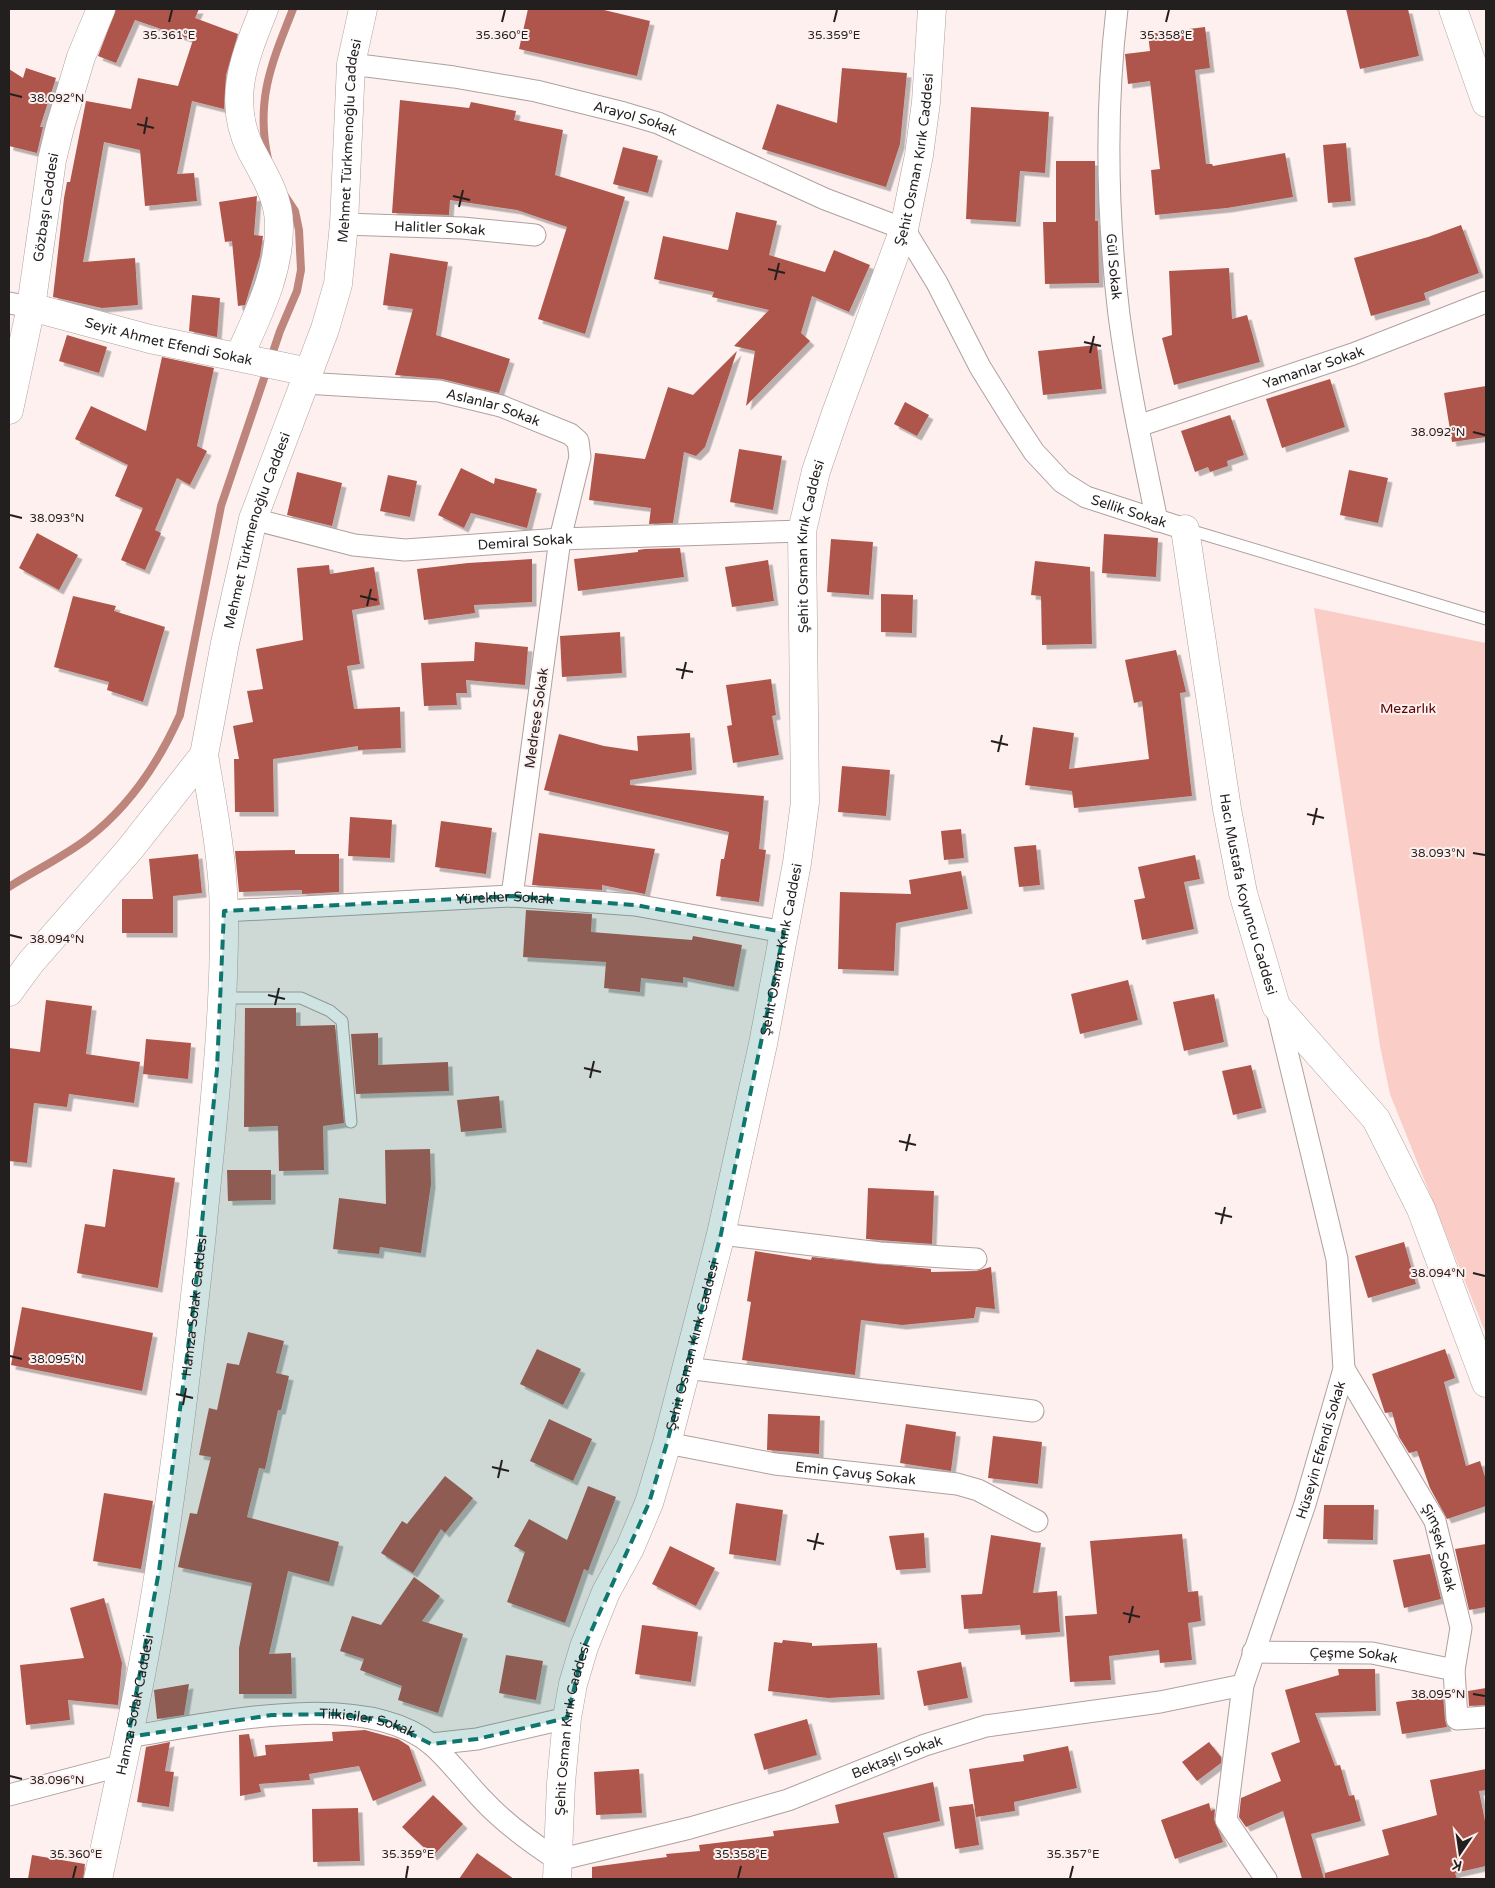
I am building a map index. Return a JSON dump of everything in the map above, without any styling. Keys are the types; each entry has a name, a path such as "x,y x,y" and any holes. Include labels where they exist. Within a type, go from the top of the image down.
{"street":[{"name":"Gözbaşı Caddesi","path":"9,410 20,305 52,160 81,57 101,9"},
{"path":"246,358 271,282 279,231 278,210 274,195 243,132 239,117 239,98 244,58 264,9"},
{"name":"Mehmet Türkmenoğlu Caddesi","path":"9,992 31,962 130,849 204,755 225,643 253,519 299,374 325,329 338,284 344,224 351,64 362,9"},
{"name":"Şehit Osman Kırık Caddesi","path":"553,1873 567,1718 573,1684 584,1647 606,1592 630,1548 649,1504 667,1443 721,1234 763,1044 797,863 804,802 802,531 816,471 904,229 919,154 925,111 931,49 932,9"},
{"name":"Gül Sokak","path":"1117,9 1111,61 1109,118 1112,240 1119,315 1138,426 1157,520"},
{"path":"1453,9 1486,103"},
{"name":"Arayol Sokak","path":"351,64 454,77 536,91 658,123 825,199 904,229"},
{"name":"Halitler Sokak","path":"344,224 462,228 535,235"},
{"name":"Sellik Sokak","path":"904,229 937,283 980,367 1034,452 1062,482 1086,497 1185,529"},
{"name":"Yamanlar Sokak","path":"1138,426 1353,354 1486,302"},
{"name":"Seyit Ahmet Efendi Sokak","path":"20,305 150,339 246,358 299,374"},
{"name":"Aslanlar Sokak","path":"299,374 448,393 500,406 570,434 578,441 580,457 560,539"},
{"name":"Demiral Sokak","path":"253,519 354,545 405,550 560,539 802,531"},
{"name":"Hacı Mustafa Koyuncu Caddesi","path":"1185,529 1227,809 1243,893 1276,1006 1376,1119 1421,1209 1486,1383"},
{"name":"Medrese Sokak","path":"512,896 560,539"},
{"name":"Hamza Solak Caddesi","path":"98,1879 128,1737 159,1571 194,1304 217,1069 224,911 220,858 204,755"},
{"name":"Yürekler Sokak","path":"224,911 512,896 635,905 784,932"},
{"name":"Hüseyin Efendi Sokak","path":"1266,1879 1226,1820 1243,1685 1305,1504 1344,1369 1337,1259 1276,1006"},
{"path":"721,1234 880,1253 976,1259"},
{"path":"686,1368 1033,1411"},
{"name":"Şimşek Sokak","path":"1344,1369 1436,1521 1461,1628 1454,1670 1457,1719 1486,1717"},
{"name":"Emin Çavuş Sokak","path":"667,1443 775,1464 957,1484 978,1490 1037,1521"},
{"name":"Çeşme Sokak","path":"1253,1652 1372,1653 1454,1670"},
{"name":"Bektaşlı Sokak","path":"553,1873 690,1828 788,1800 926,1745 986,1726 1152,1704 1243,1685"},
{"name":"Tilkiciler Sokak","path":"128,1737 272,1715 336,1714 386,1721 431,1744 553,1873"},
{"path":"431,1744 477,1739 567,1718"},
{"path":"9,1795 122,1765"}],"lane":[{"name":"Sellik Sokak","path":"1185,529 1486,619"},
{"path":"221,998 301,998 330,1012 342,1021 351,1122"}],"highlighted area":[{"path":"512,896 635,905 784,932 721,1234 667,1443 649,1503 584,1647 567,1718 477,1739 431,1744 386,1721 336,1714 272,1715 128,1737 159,1571 195,1294 217,1069 224,911"}],"green space":[{"name":"Mezarlık","path":"1314,608 1486,643 1486,1334 1390,1094 1380,1046"}],"building":[{"path":"116,9 199,9 195,18 238,34 226,75 224,109 192,101 177,174 194,173 197,201 145,206 140,150 104,142 83,262 135,258 138,305 102,308 53,297 64,198 67,182 70,182 86,101 131,109 138,78 178,86 193,40 135,20 116,63 98,56"},
{"path":"528,9 600,9 650,21 637,76 519,49"},
{"path":"1346,9 1408,9 1419,56 1360,69"},
{"path":"1205,27 1210,68 1195,70 1206,164 1212,164 1213,166 1285,153 1293,197 1227,208 1155,215 1151,170 1160,169 1150,81 1128,84 1125,54 1150,51 1148,34"},
{"path":"26,68 56,78 40,127 43,127 37,153 9,146 9,69 23,78"},
{"path":"842,68 907,73 900,144 886,187 762,149 777,104 837,123"},
{"path":"400,100 469,108 471,102 516,111 514,120 563,130 555,175 625,197 585,334 538,319 567,227 517,210 450,200 449,215 392,213"},
{"path":"971,107 1049,112 1045,173 1020,171 1016,222 966,219"},
{"path":"1346,143 1351,201 1328,203 1323,145"},
{"path":"623,147 658,156 648,193 613,184"},
{"path":"1056,161 1095,161 1095,221 1098,221 1099,283 1045,284 1043,222 1056,222"},
{"path":"257,196 254,235 263,236 260,256 245,305 238,306 232,241 225,242 219,202"},
{"path":"736,212 777,221 769,255 825,272 834,250 870,265 849,312 812,296 801,333 810,341 746,406 755,351 734,346 769,310 712,297 714,292 654,279 663,236 728,250"},
{"path":"1461,225 1479,273 1424,293 1426,300 1371,316 1354,258 1428,237"},
{"path":"390,253 448,262 436,335 510,359 499,393 442,379 395,375 413,309 383,305"},
{"path":"1229,268 1232,319 1247,315 1260,362 1174,385 1162,338 1172,335 1169,271"},
{"path":"192,295 220,298 217,337 189,331"},
{"path":"67,335 107,347 99,373 59,361"},
{"path":"1097,345 1102,389 1043,395 1038,351"},
{"path":"737,351 705,447 696,456 684,452 673,523 649,524 651,508 589,500 595,453 645,459 668,387 693,395"},
{"path":"162,357 214,368 197,446 207,451 190,485 177,478 155,530 161,533 145,570 121,560 143,508 115,496 128,465 75,439 91,406 146,431"},
{"path":"1330,379 1345,427 1282,448 1266,399"},
{"path":"1486,386 1486,437 1452,442 1444,393"},
{"path":"905,402 929,415 917,436 894,424"},
{"path":"1230,415 1244,455 1227,461 1228,466 1210,472 1208,467 1195,472 1181,431"},
{"path":"739,449 782,456 773,510 730,502"},
{"path":"461,468 494,484 495,478 537,489 527,528 471,513 464,528 438,515"},
{"path":"1349,470 1388,478 1378,523 1340,515"},
{"path":"297,472 342,483 332,526 287,515"},
{"path":"388,475 417,481 410,517 380,511"},
{"path":"37,533 78,555 59,590 19,568"},
{"path":"1104,534 1158,538 1156,577 1102,573"},
{"path":"831,539 873,542 869,595 827,592"},
{"path":"680,548 684,577 578,591 574,559 638,552 638,550 645,549"},
{"path":"532,559 532,602 474,605 475,613 424,620 417,569 468,563"},
{"path":"768,560 774,601 732,607 725,567"},
{"path":"1035,561 1090,567 1092,644 1042,645 1041,596 1031,595"},
{"path":"329,565 330,574 374,567 380,605 352,610 360,664 347,666 354,709 400,707 401,748 358,750 358,746 273,759 274,812 235,812 234,759 239,759 233,726 253,722 247,691 263,689 256,649 303,640 297,568"},
{"path":"881,594 913,595 912,633 881,632"},
{"path":"73,596 116,606 114,611 165,627 143,702 107,690 109,682 54,667"},
{"path":"620,632 622,673 562,677 560,636"},
{"path":"475,642 528,647 525,685 466,680 467,693 456,693 457,705 424,706 421,663 474,661"},
{"path":"1176,650 1186,692 1180,693 1192,796 1074,808 1072,791 1025,785 1033,727 1074,733 1069,769 1149,759 1142,701 1134,703 1125,660"},
{"path":"771,679 776,715 772,716 779,755 733,763 727,726 732,725 726,685"},
{"path":"690,733 692,770 630,780 630,785 764,796 759,849 766,850 759,902 716,896 721,859 724,859 729,832 544,790 559,734 604,746 638,751 637,736"},
{"path":"842,766 890,770 886,816 838,812"},
{"path":"350,817 392,820 390,858 348,856"},
{"path":"441,821 492,828 486,874 435,867"},
{"path":"961,829 964,858 944,860 941,831"},
{"path":"539,833 655,849 645,894 602,885 602,890 532,885"},
{"path":"1036,845 1040,885 1019,887 1014,847"},
{"path":"295,850 295,854 339,854 339,892 302,894 302,890 239,892 235,851"},
{"path":"198,854 202,893 173,896 173,933 122,933 122,899 153,899 149,859"},
{"path":"1195,855 1200,879 1184,882 1194,929 1142,940 1134,900 1145,898 1138,867"},
{"path":"961,871 968,909 896,923 894,971 838,969 840,892 911,894 909,880"},
{"path":"526,910 592,914 591,932 692,940 693,936 742,945 734,987 683,977 683,983 641,978 640,992 604,988 606,962 523,957"},
{"path":"1128,980 1138,1020 1080,1034 1071,994"},
{"path":"1214,994 1224,1042 1184,1051 1173,1002"},
{"path":"46,1000 92,1006 86,1054 140,1062 134,1103 69,1094 67,1107 34,1103 27,1163 9,1161 9,1048 40,1052"},
{"path":"245,1008 296,1008 296,1026 335,1025 344,1123 323,1126 324,1170 279,1171 278,1126 244,1127"},
{"path":"378,1033 378,1065 448,1062 449,1091 356,1094 351,1034"},
{"path":"146,1039 191,1043 188,1079 143,1074"},
{"path":"1251,1065 1262,1108 1233,1115 1222,1071"},
{"path":"499,1096 502,1128 461,1132 457,1100"},
{"path":"430,1149 431,1184 421,1253 380,1247 379,1254 333,1249 339,1198 386,1204 385,1150"},
{"path":"113,1169 175,1178 158,1288 77,1273 85,1224 105,1227"},
{"path":"227,1170 271,1170 271,1200 228,1201"},
{"path":"868,1188 934,1191 932,1244 866,1239"},
{"path":"1404,1242 1416,1284 1368,1298 1355,1256"},
{"path":"755,1251 811,1260 812,1257 931,1269 931,1272 976,1271 991,1267 995,1309 976,1307 974,1318 902,1325 861,1320 855,1375 742,1360 751,1302 747,1301"},
{"path":"22,1307 153,1333 142,1391 11,1365"},
{"path":"248,1332 284,1341 276,1373 289,1376 281,1410 278,1410 265,1469 259,1468 247,1517 339,1542 329,1582 288,1571 269,1654 291,1653 292,1694 239,1694 239,1648 252,1583 178,1567 190,1513 197,1514 211,1457 199,1455 209,1408 217,1410 227,1363 239,1365"},
{"path":"537,1349 581,1369 563,1405 520,1384"},
{"path":"1445,1349 1455,1378 1444,1382 1466,1466 1480,1461 1486,1480 1486,1506 1447,1519 1430,1488 1417,1451 1409,1453 1399,1437 1392,1412 1385,1413 1372,1374"},
{"path":"768,1414 820,1416 819,1454 767,1450"},
{"path":"549,1419 592,1439 573,1481 530,1461"},
{"path":"906,1424 956,1432 951,1471 900,1463"},
{"path":"993,1436 1042,1442 1038,1484 988,1478"},
{"path":"445,1476 473,1498 445,1533 441,1529 413,1573 381,1553 402,1521 407,1524"},
{"path":"588,1486 616,1497 588,1571 584,1569 565,1623 507,1602 525,1552 514,1546 529,1519 567,1540"},
{"path":"104,1493 153,1501 141,1569 93,1561"},
{"path":"736,1503 783,1510 776,1561 729,1554"},
{"path":"1324,1505 1374,1505 1373,1540 1323,1539"},
{"path":"924,1533 926,1568 896,1570 889,1536"},
{"path":"1182,1534 1188,1592 1198,1591 1201,1621 1188,1623 1192,1660 1160,1663 1159,1650 1109,1656 1111,1680 1070,1682 1065,1616 1097,1614 1090,1541"},
{"path":"991,1535 1041,1543 1033,1593 1057,1591 1060,1632 1021,1635 1020,1625 964,1629 961,1595 982,1594"},
{"path":"1486,1544 1486,1607 1469,1610 1455,1549"},
{"path":"670,1546 715,1568 696,1606 652,1584"},
{"path":"1430,1554 1441,1599 1404,1608 1393,1560"},
{"path":"414,1577 440,1596 422,1621 463,1634 438,1713 398,1700 402,1686 360,1670 364,1659 340,1651 352,1616 381,1625"},
{"path":"104,1598 122,1663 118,1705 68,1700 70,1720 26,1725 20,1665 84,1658 70,1608"},
{"path":"642,1625 698,1632 691,1682 635,1674"},
{"path":"783,1640 812,1643 812,1646 877,1643 880,1695 828,1698 768,1691 774,1642 782,1643"},
{"path":"506,1655 543,1661 536,1700 499,1693"},
{"path":"961,1662 968,1698 924,1706 917,1671"},
{"path":"1338,1669 1375,1669 1376,1711 1315,1713 1335,1766 1340,1765 1349,1796 1354,1795 1361,1821 1311,1834 1324,1879 1302,1879 1283,1811 1246,1827 1239,1817 1241,1798 1281,1781 1271,1753 1300,1742 1285,1690 1339,1675"},
{"path":"189,1684 184,1715 157,1719 154,1690"},
{"path":"1486,1688 1486,1705 1469,1706 1468,1691"},
{"path":"1443,1695 1447,1727 1402,1734 1396,1702"},
{"path":"807,1719 817,1755 764,1770 754,1734"},
{"path":"365,1730 398,1739 409,1746 422,1781 373,1801 359,1766 309,1774 310,1780 259,1784 261,1792 240,1796 239,1735 249,1734 254,1757 266,1755 265,1745 333,1741 332,1732"},
{"path":"170,1742 165,1771 174,1772 169,1807 137,1802 146,1747"},
{"path":"1209,1742 1221,1757 1221,1763 1197,1781 1182,1762"},
{"path":"1068,1746 1077,1788 1014,1802 1015,1811 976,1817 969,1769 1024,1761 1023,1755"},
{"path":"639,1769 642,1813 596,1815 594,1772"},
{"path":"1486,1769 1486,1790 1479,1791 1486,1826 1486,1866 1455,1873 1457,1879 1325,1879 1325,1873 1389,1855 1382,1830 1437,1815 1430,1780"},
{"path":"933,1782 940,1821 883,1833 895,1879 592,1879 592,1867 667,1857 666,1854 700,1851 699,1845 774,1836 773,1831 839,1823 835,1805"},
{"path":"433,1795 463,1824 433,1856 402,1827"},
{"path":"1209,1803 1211,1811 1215,1809 1214,1819 1223,1842 1175,1859 1161,1820"},
{"path":"973,1804 979,1845 955,1849 949,1807"},
{"path":"358,1808 360,1861 313,1862 312,1809"},
{"path":"477,1853 514,1879 459,1879"},
{"path":"32,1855 85,1864 83,1879 28,1879"}],"waterway":[{"path":"268,159 264,138 263,118 265,100 272,64 293,9"},
{"path":"9,887 78,846 116,813 141,783 163,750 180,715 221,506 280,331 297,291 301,270 299,230 295,211 285,196"}]}
